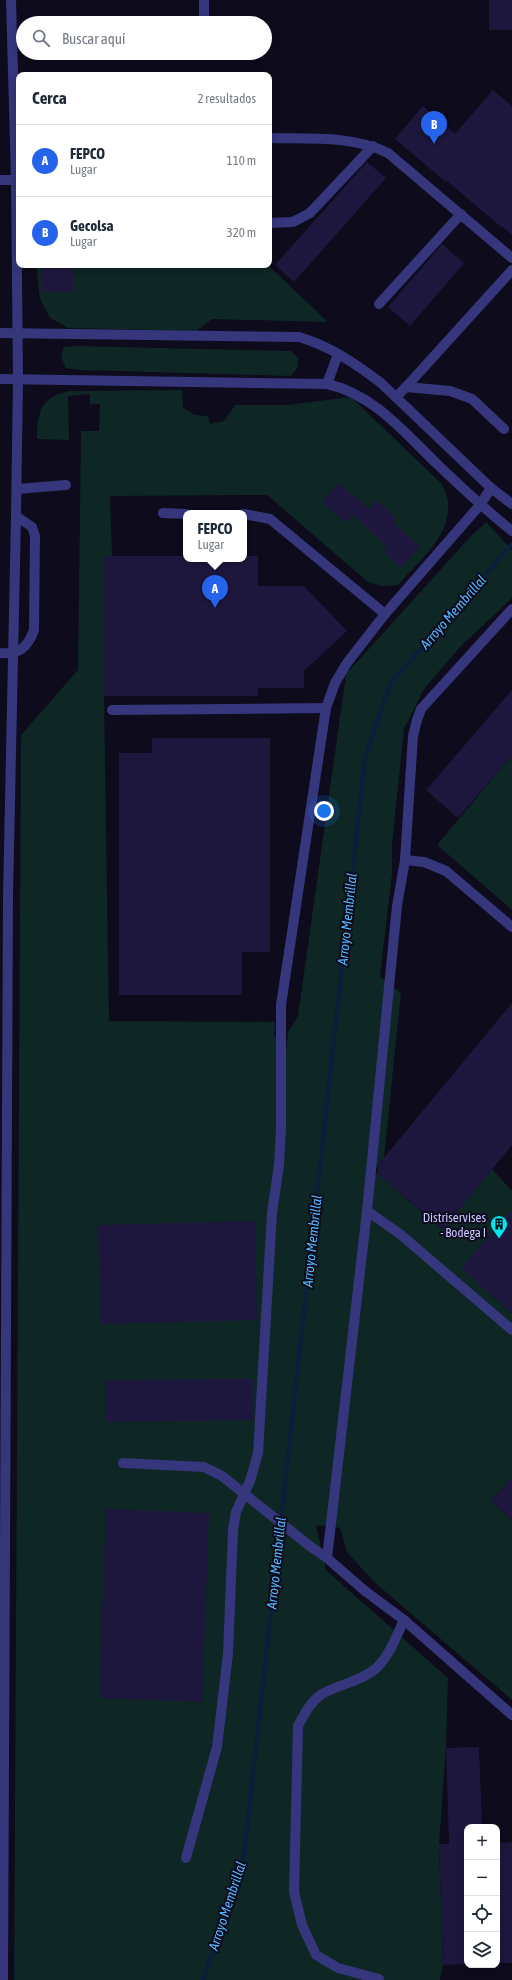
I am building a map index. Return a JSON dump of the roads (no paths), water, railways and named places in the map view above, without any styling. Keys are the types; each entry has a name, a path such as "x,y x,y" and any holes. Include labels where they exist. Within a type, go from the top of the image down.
{"street":[{"path":"0,180 16,180 11,0"},
{"path":"204,0 204,16"},
{"path":"272,138 353,140 373,146 388,153 512,258"},
{"path":"272,223 292,222 310,213 373,146"},
{"path":"379,304 461,214"},
{"path":"4,1980 3,1267 12,654 17,489 17,268"},
{"path":"396,397 406,388 512,270"},
{"path":"0,333 299,337 318,342 362,369 396,397 491,488 511,504"},
{"path":"327,384 338,354"},
{"path":"0,380 327,384 340,387 359,395 378,408 480,505 512,531"},
{"path":"406,388 450,391 472,399 504,430"},
{"path":"17,489 66,485"},
{"path":"186,1858 217,1747 228,1654 232,1530 236,1512 250,1481 258,1453 272,1213 279,1165 281,1129 281,1005 326,708 335,683 347,663 385,614 480,505 491,488"},
{"path":"163,514 183,514"},
{"path":"247,515 270,519 385,614"},
{"path":"0,653 12,654 30,642 34,630 35,536 32,527 16,516"},
{"path":"327,1558 367,1211 397,906 405,860 413,736 416,720 421,709 512,609"},
{"path":"112,710 326,708"},
{"path":"405,860 424,862 446,871 512,927"},
{"path":"367,1211 400,1234 512,1330"},
{"path":"123,1464 204,1467 222,1476 262,1506 311,1548 327,1558 365,1591 404,1620 512,1715"},
{"path":"379,1978 338,1968 316,1955 302,1926 294,1892 298,1726 308,1708 321,1695 346,1685 374,1670 385,1659 404,1620"}],"waterway":[{"name":"Arroyo Membrillal","path":"203,1980 243,1865 365,758 390,684 512,544"}],"place":[{"name":"Gecolsa","path":"434,144"},
{"name":"FEPCO","path":"215,608"},
{"name":"Distriservises - Bodega I","path":"499,1239"}]}
